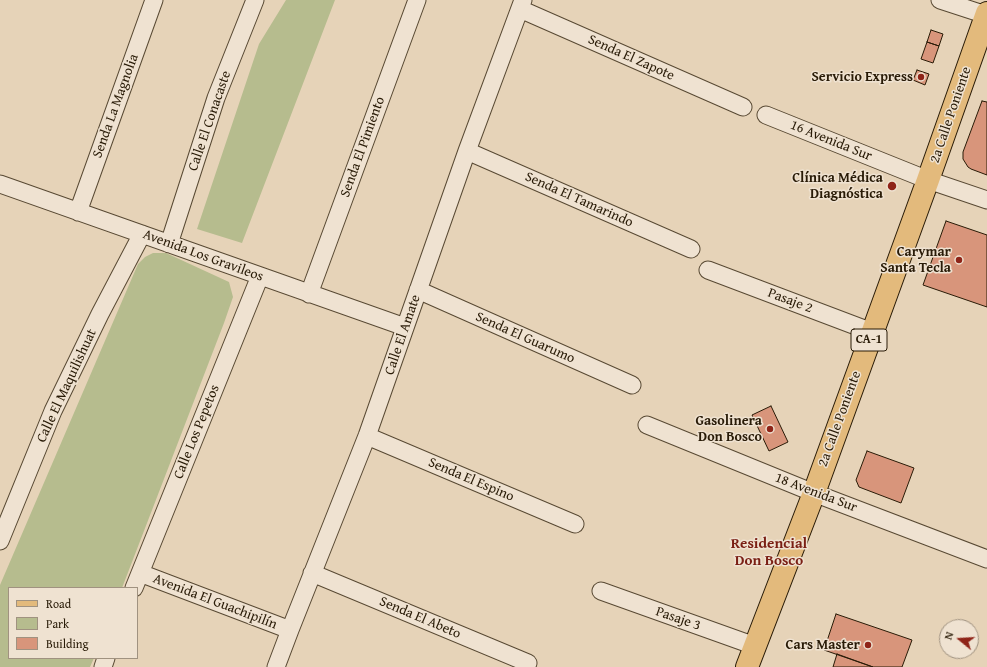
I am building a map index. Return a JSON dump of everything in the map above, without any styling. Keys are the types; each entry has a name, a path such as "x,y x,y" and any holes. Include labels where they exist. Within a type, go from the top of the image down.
{"main road":[{"name":"2a Calle Poniente","path":"747,667 814,493 928,180 986,14"}],"street":[{"name":"Senda La Magnolia","path":"78,212 154,0"},
{"name":"Calle El Conacaste","path":"169,244 216,98 255,0"},
{"name":"Senda El Pimiento","path":"309,294 417,0"},
{"path":"940,0 952,5 986,14"},
{"name":"Senda El Zapote","path":"522,5 742,107"},
{"name":"Calle El Amate","path":"276,667 366,436 467,151 522,5"},
{"name":"16 Avenida Sur","path":"766,115 928,180 987,200"},
{"name":"Senda El Tamarindo","path":"467,151 691,249"},
{"name":"Avenida Los Gravileos","path":"0,184 405,327"},
{"name":"Calle El Maquilishuat","path":"0,541 53,412 100,314 142,234"},
{"name":"Pasaje 2","path":"708,270 872,332"},
{"name":"Calle Los Pepetos","path":"137,581 260,276"},
{"name":"Senda El Guarumo","path":"418,290 632,385"},
{"name":"18 Avenida Sur","path":"647,425 814,493 987,559"},
{"name":"Senda El Espino","path":"366,436 575,524"},
{"name":"Senda El Abeto","path":"312,573 528,663"},
{"name":"Avenida El Guachipilín","path":"137,581 290,630"},
{"name":"Pasaje 3","path":"601,592 755,646"}],"green space":[{"path":"286,0 335,0 242,243 197,229 259,44"},
{"path":"153,253 166,253 229,282 233,297 224,323 122,587 8,587 8,659 94,659 90,667 0,667 0,585 138,264 145,257"}],"building":[{"path":"931,30 943,34 939,46 927,42"},
{"path":"927,42 939,46 933,63 921,59"},
{"name":"Servicio Express","path":"917,70 929,74 925,85 913,80"},
{"path":"982,101 987,102 987,175 968,167 963,159 963,152"},
{"name":"Carymar Santa Tecla","path":"946,221 987,235 987,307 923,285"},
{"name":"Gasolinera Don Bosco","path":"771,406 788,442 769,451 752,415"},
{"path":"867,451 914,468 901,503 859,487 856,480"},
{"name":"Cars Master","path":"836,614 912,640 902,667 873,667 824,650"},
{"path":"837,654 873,667 833,667"}],"place":[{"name":"Servicio Express","path":"921,77"},
{"name":"Clínica Médica Diagnóstica","path":"892,186"},
{"name":"Carymar Santa Tecla","path":"959,260"},
{"name":"Gasolinera Don Bosco","path":"770,429"},
{"name":"Cars Master","path":"868,645"}],"district":[{"name":"Residencial Don Bosco","path":"769,552"}]}
